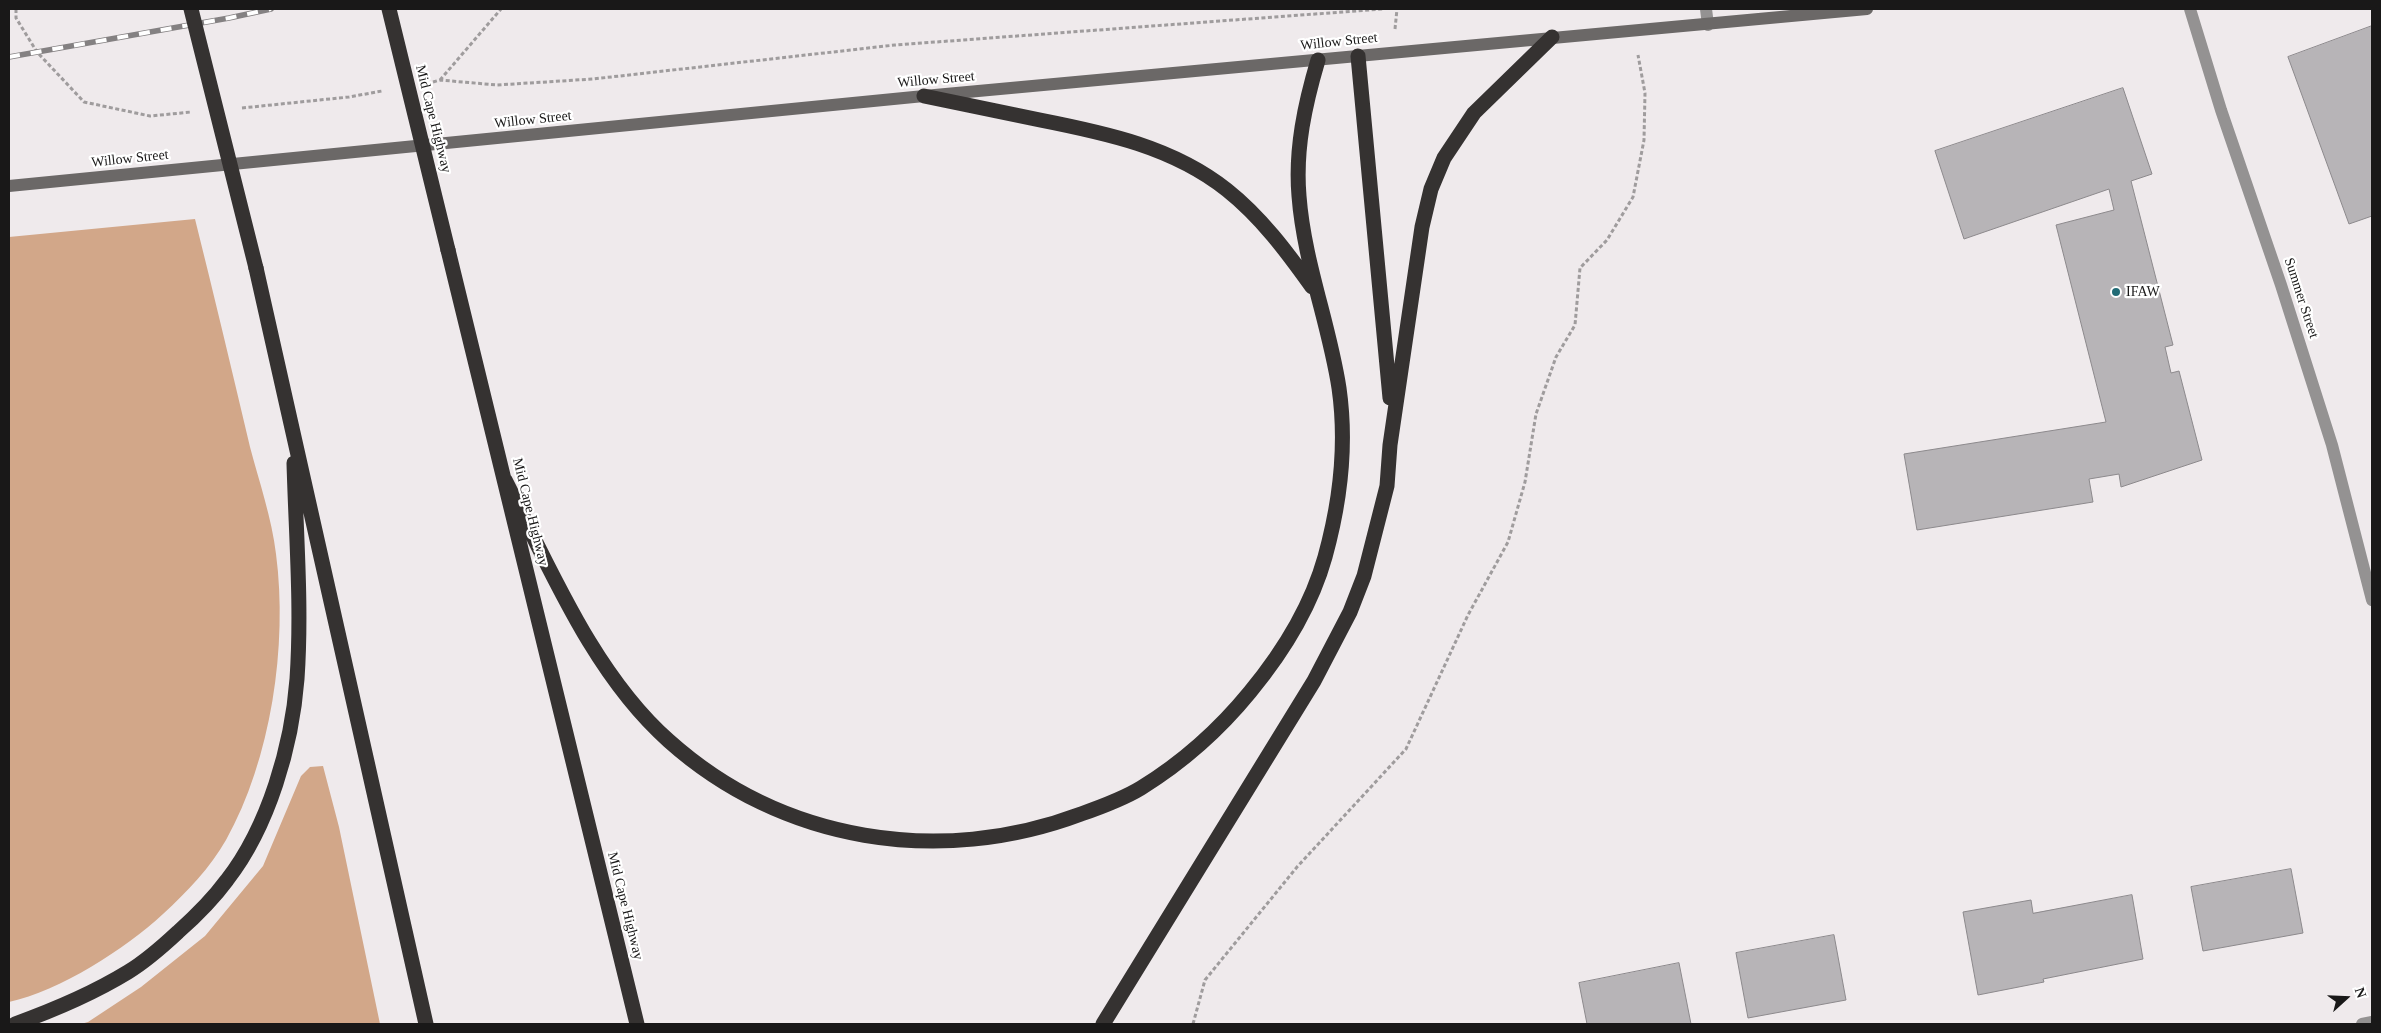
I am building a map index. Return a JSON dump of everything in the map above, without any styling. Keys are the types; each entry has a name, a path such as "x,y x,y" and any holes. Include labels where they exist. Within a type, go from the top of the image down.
{"highway":[{"path":"191,9 256,268 426,1024"},
{"name":"Mid Cape Highway","path":"389,9 637,1024"},
{"path":"1103,1024 1334,645 1364,576 1387,486 1390,445 1422,227 1431,189 1444,158 1474,113 1552,37"},
{"path":"1358,56 1390,386 1390,445"},
{"path":"505,480 571,609 617,683 668,740 728,785 776,810 854,834 939,842 983,840 1026,832 1098,808 1136,791 1171,769 1202,744 1232,714 1286,644 1307,603 1324,560 1334,517 1340,476 1343,432 1339,388 1304,234 1298,194 1301,130 1306,101 1318,60"},
{"path":"924,96 1113,134 1155,149 1193,167 1227,190 1259,220 1285,249 1317,294"},
{"path":"15,1024 89,994 130,971 166,943 200,912 228,879 250,844 281,765 292,720 297,679 298,622 293,429"}],"main road":[{"name":"Willow Street","path":"9,186 924,96 1866,9"}],"street":[{"path":"1706,9 1708,25"},
{"name":"Summer Street","path":"2190,9 2221,110 2281,285 2332,446 2372,600"},
{"path":"2362,1024 2372,1022"}],"path":[{"path":"16,9 16,18 37,52 84,102 150,116 200,112"},
{"path":"440,80 501,9"},
{"path":"430,82 440,80 496,86 583,79 895,45 1383,9"},
{"path":"1193,1024 1205,980 1297,867 1406,749 1468,615 1508,542 1525,482 1536,414 1556,356 1575,325 1580,268 1607,240 1633,197 1644,140 1645,93 1634,30"},
{"path":"240,108 349,98 385,91"}],"shaded area":[{"path":"195,219 268,514 276,554 280,626 272,701 265,738 242,808 226,840 205,870 172,906 130,941 91,967 49,989 9,1002 9,237"},
{"path":"323,766 339,827 380,1024 81,1024 88,1022 141,987 205,936 263,866 301,776 310,767"}],"building":[{"path":"2372,26 2372,216 2349,224 2288,57"},
{"name":"IFAW","path":"2123,88 2152,174 2131,181 2173,345 2165,347 2171,373 2179,371 2202,460 2121,487 2119,474 2089,479 2093,502 1917,530 1904,454 2106,422 2056,225 2114,210 2109,189 1964,239 1935,151"},
{"path":"2291,869 2303,933 2203,951 2191,887"},
{"path":"2132,895 2143,959 2043,979 2044,982 1978,995 1963,912 2031,900 2033,913"},
{"path":"1834,935 1846,1000 1748,1018 1736,953"},
{"path":"1679,963 1691,1024 1587,1024 1579,983"}],"railway":[{"path":"9,57 271,9"}],"place":[{"name":"IFAW","path":"2116,292"}]}
